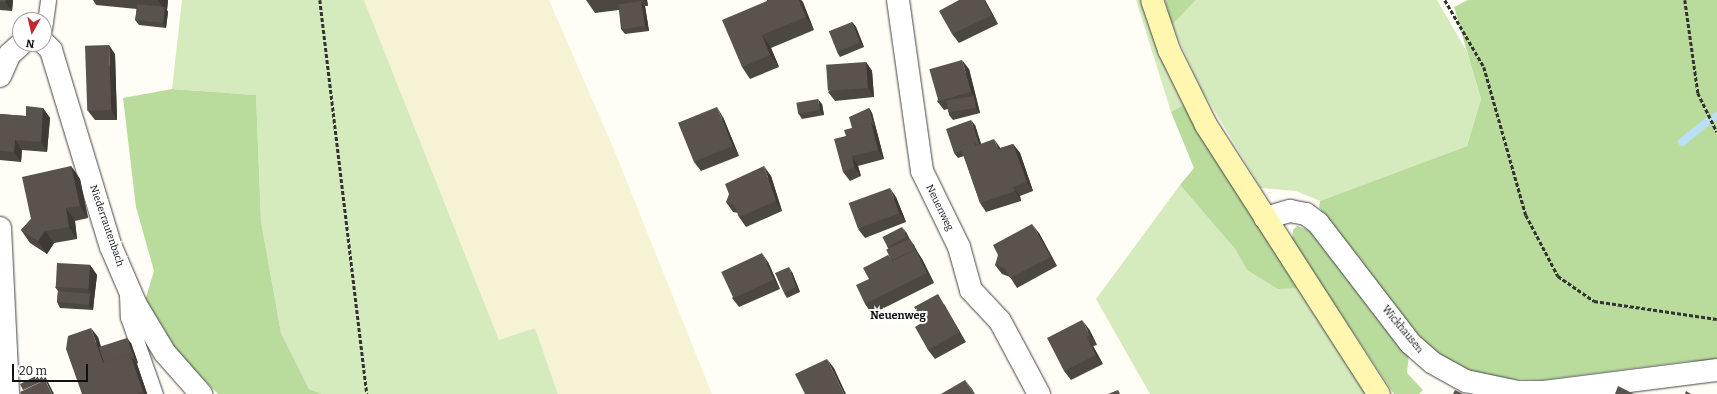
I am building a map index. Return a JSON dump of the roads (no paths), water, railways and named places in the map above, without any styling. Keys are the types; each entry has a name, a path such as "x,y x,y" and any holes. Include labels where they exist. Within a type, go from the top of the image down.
{"main road":[{"path":"1152,0 1169,50 1206,125 1379,394"}],"street":[{"name":"Neuenweg","path":"898,0 922,171 959,247 971,290 1000,321 1039,394"},
{"path":"0,76 12,52"},
{"name":"Niederrautenbach","path":"52,52 100,213 126,281 165,353 201,394"},
{"name":"Wickhausen","path":"1265,218 1290,211 1306,214 1318,223 1410,343 1433,363 1466,381 1501,390 1543,392 1717,370"},
{"path":"0,228 8,394"}],"lane":[{"path":"46,12 48,0"},
{"path":"126,281 128,317 155,394"}],"waterway":[{"path":"1682,142 1707,122"}],"district":[{"name":"Neuenweg","path":"898,316"}]}
